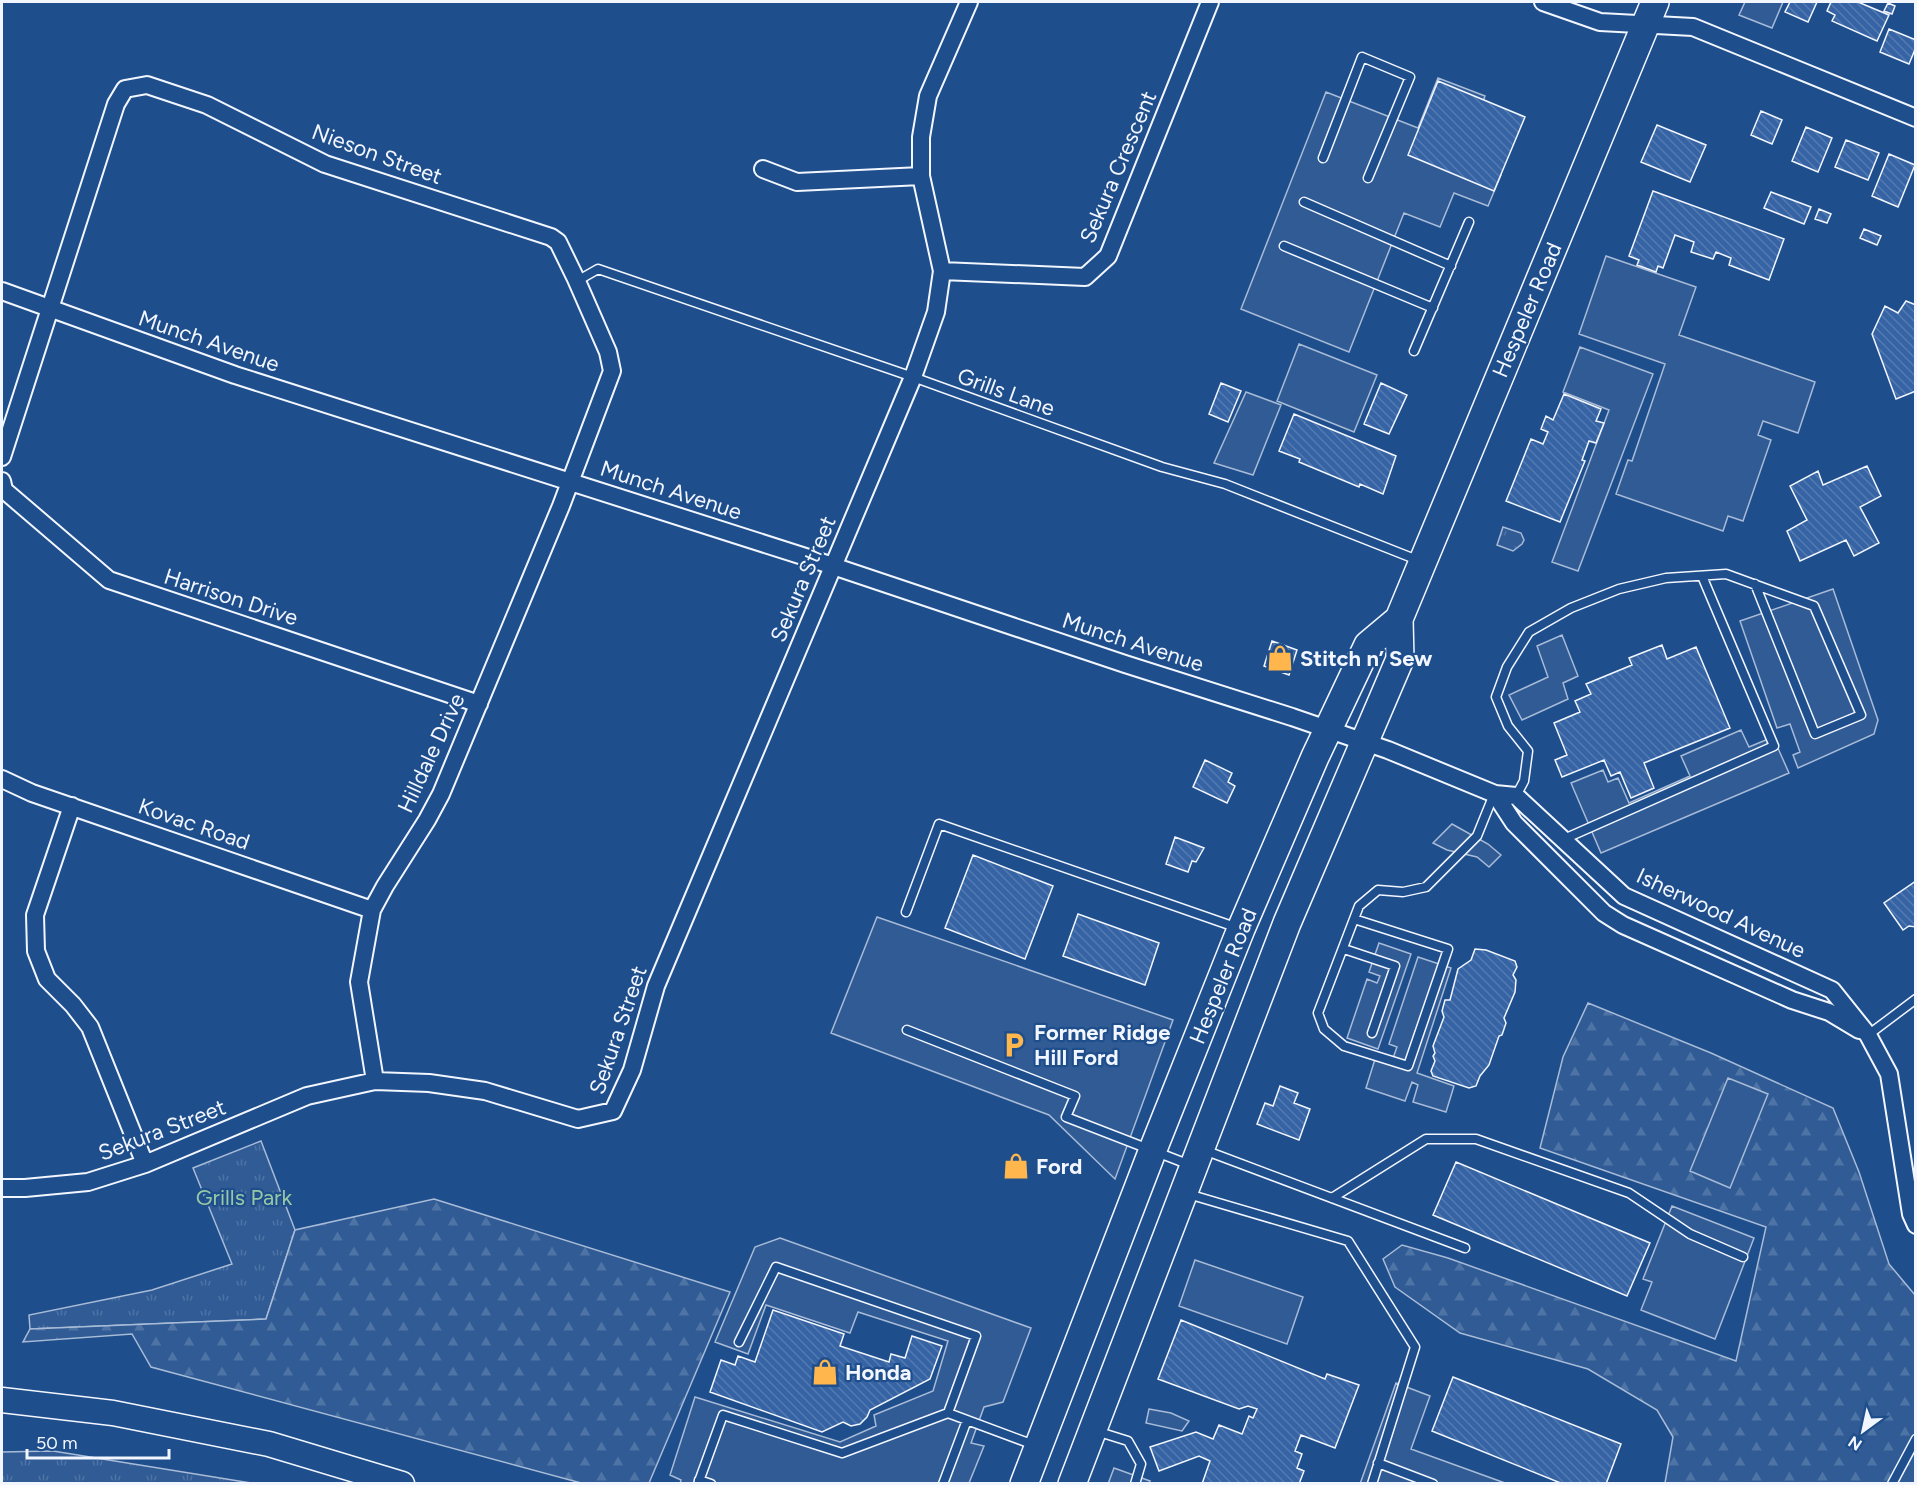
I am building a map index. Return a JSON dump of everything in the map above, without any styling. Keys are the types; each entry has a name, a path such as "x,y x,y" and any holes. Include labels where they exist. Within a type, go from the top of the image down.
{"main road":[{"name":"Hespeler Road","path":"1072,1484 1287,923 1400,659 1399,619 1650,13"},
{"name":"Hespeler Road","path":"1024,1484 1241,929 1328,729 1368,645 1399,619"},
{"path":"2,1400 113,1413 269,1444 402,1484"}],"street":[{"path":"913,378 936,312 942,271 921,176 921,137 928,96 969,2"},
{"name":"Sekura Crescent","path":"942,271 1085,277 1108,256 1210,2"},
{"path":"1543,2 1600,22 1650,13 1693,27 1916,118"},
{"name":"Nieson Street","path":"50,307 116,104 124,88 147,85 207,105 325,164 551,237 558,242 608,352 612,372 571,481"},
{"path":"763,169 796,182 921,176"},
{"name":"Munch Avenue","path":"2,291 235,375 571,481 1328,729"},
{"path":"2,457 50,307"},
{"name":"Sekura Street","path":"2,1188 88,1182 145,1164 307,1096 375,1081 429,1083 485,1091 578,1119 613,1111 632,1070 656,986 913,378"},
{"name":"Harrison Drive","path":"2,481 4,490 109,580 479,704"},
{"name":"Hilldale Drive","path":"375,1081 359,982 372,910 441,794 571,481"},
{"path":"1328,729 1495,794 1516,796"},
{"name":"Kovac Road","path":"2,779 72,806 372,910"},
{"path":"1495,794 1514,823 1604,913 1623,925 1792,1000 1829,1012 1868,1035"},
{"name":"Isherwood Avenue","path":"1516,796 1624,896 1832,990 1868,1035 1889,1074 1911,1214 1916,1225"},
{"path":"72,806 35,915 36,951 47,979 73,1005 90,1027 145,1164"}],"lane":[{"path":"1323,158 1362,57 1410,77 1368,178"},
{"path":"1304,202 1450,266"},
{"path":"1414,351 1469,222"},
{"path":"1284,246 1432,308"},
{"name":"Grills Lane","path":"577,281 598,269 1162,467 1225,484 1423,562"},
{"path":"1516,796 1524,781 1528,751 1508,726 1496,697 1506,668 1529,632 1571,608 1619,589 1666,578 1726,574 1755,584 1814,606 1861,716 1815,734 1755,584"},
{"path":"1564,840 1774,746 1702,576"},
{"path":"1354,920 1448,949 1408,1066 1344,1046 1324,1029 1318,1013 1359,906 1378,890 1403,892 1426,887 1477,836 1495,794"},
{"path":"906,912 939,824 1241,929"},
{"path":"1344,949 1395,966 1371,1033"},
{"path":"1868,1035 1916,999"},
{"path":"907,1030 1075,1096 1066,1117 1152,1152 1197,1158 1332,1198 1465,1248"},
{"path":"1332,1198 1426,1139 1476,1139 1629,1193 1690,1234 1743,1257"},
{"path":"1183,1193 1348,1241 1415,1347 1372,1484"},
{"path":"739,1342 776,1267 976,1336 948,1413"},
{"path":"711,1484 699,1482 723,1415 842,1453 948,1413 1038,1447"},
{"path":"943,1484 967,1419"},
{"path":"1093,1430 1128,1441 1141,1464 1135,1484"},
{"path":"1892,1484 1916,1439"},
{"path":"1378,1463 1433,1484"}],"green space":[{"path":"1503,527 1521,533 1524,540 1513,551 1497,545"},
{"path":"1588,1003 1711,1053 1833,1108 1859,1172 1889,1264 1915,1295 1915,1483 1665,1483 1673,1437 1657,1410 1588,1369 1460,1333 1395,1287 1383,1259 1402,1245 1448,1258 1736,1361 1766,1227 1540,1148 1563,1057"},
{"name":"Grills Park","path":"261,1141 295,1230 266,1319 30,1329 29,1315 152,1290 232,1264 193,1168"},
{"path":"434,1199 730,1292 649,1483 581,1483 151,1367 132,1334 23,1342 30,1329 266,1319 295,1230"},
{"path":"53,1451 251,1483 2,1483 2,1452"}],"shaded area":[{"path":"1745,2 1783,2 1772,28 1739,15"},
{"path":"1438,78 1485,96 1461,159 1501,175 1488,206 1454,193 1440,227 1404,213 1349,352 1241,309 1326,92 1418,128"},
{"path":"1606,256 1696,287 1679,335 1815,382 1798,433 1763,421 1758,435 1771,440 1743,521 1728,516 1723,531 1616,494 1628,460 1632,461 1665,364 1579,334"},
{"path":"1299,344 1377,375 1354,432 1277,401"},
{"path":"1580,347 1653,374 1578,571 1552,562 1609,410 1563,392"},
{"path":"1246,392 1281,405 1253,475 1214,463"},
{"path":"1833,589 1878,720 1874,734 1798,768 1793,755 1800,752 1790,724 1777,728 1740,621"},
{"path":"1562,635 1578,676 1563,683 1568,699 1522,720 1509,695 1548,677 1537,646"},
{"path":"1741,730 1749,747 1773,737 1789,773 1601,853 1571,783 1603,770 1608,782 1618,778 1629,803 1690,776 1681,756"},
{"path":"1452,824 1488,844 1501,855 1489,867 1477,857 1447,850 1433,843"},
{"name":"Former Ridge Hill Ford","path":"877,917 1173,1020 1115,1179 1049,1115 831,1033"},
{"path":"1379,943 1411,954 1378,1049 1347,1038 1367,979 1377,983 1380,976 1369,972"},
{"path":"1418,957 1451,968 1417,1073 1454,1086 1446,1112 1413,1102 1418,1085 1412,1082 1405,1101 1366,1088 1376,1056 1392,1061 1397,1047 1389,1044"},
{"path":"1728,1078 1768,1094 1730,1188 1690,1171"},
{"path":"1672,1206 1754,1238 1715,1339 1641,1310 1652,1282 1643,1279"},
{"path":"780,1238 1031,1328 1003,1402 984,1407 971,1443 984,1446 969,1483 680,1484 681,1480 670,1475 695,1397 840,1442 876,1426 874,1415 933,1391 948,1341 858,1312 850,1333 766,1305 748,1354 715,1342 755,1247"},
{"path":"1195,1260 1303,1297 1287,1344 1179,1306"},
{"path":"1396,1383 1430,1396 1411,1449 1505,1483 1360,1484"},
{"path":"1149,1409 1171,1413 1189,1421 1182,1431 1146,1423"},
{"path":"1114,1468 1150,1481 1149,1483 1108,1484"}],"building":[{"path":"1790,2 1817,2 1808,22 1785,12"},
{"path":"1831,2 1858,2 1889,15 1877,41 1832,21 1835,15 1827,11"},
{"path":"1888,3 1895,6 1892,14 1884,11"},
{"path":"1889,29 1916,40 1916,47 1909,64 1880,52"},
{"path":"1438,81 1525,117 1494,191 1408,155"},
{"path":"1761,111 1782,120 1772,144 1751,135"},
{"path":"1657,125 1706,145 1690,182 1641,162"},
{"path":"1806,127 1832,138 1818,172 1792,161"},
{"path":"1846,140 1879,153 1868,180 1835,167"},
{"path":"1889,154 1915,165 1898,207 1872,196"},
{"path":"1653,191 1784,239 1769,280 1729,265 1731,258 1716,252 1713,259 1691,252 1694,242 1675,235 1663,268 1658,266 1656,272 1637,265 1639,260 1629,256"},
{"path":"1771,192 1811,207 1804,224 1764,208"},
{"path":"1819,209 1831,214 1827,223 1815,219"},
{"path":"1864,229 1881,236 1877,245 1860,238"},
{"path":"1906,301 1916,305 1916,391 1896,399 1872,334 1885,306 1898,313"},
{"path":"1221,383 1241,391 1228,422 1209,414"},
{"path":"1381,383 1407,395 1389,434 1364,424"},
{"path":"1564,394 1601,409 1596,421 1604,423 1596,443 1589,441 1582,460 1585,461 1560,522 1506,501 1531,439 1543,444 1548,432 1541,429 1546,416 1553,420"},
{"path":"1294,414 1396,456 1383,494 1360,484 1359,487 1299,462 1300,459 1279,451"},
{"path":"1867,466 1881,496 1860,507 1879,543 1854,556 1846,540 1800,561 1787,531 1807,520 1790,486 1818,471 1823,485"},
{"name":"Stitch n’ Sew","path":"1272,641 1297,650 1289,675 1264,666"},
{"path":"1662,645 1667,659 1696,647 1730,728 1644,763 1654,788 1631,798 1620,772 1611,776 1604,760 1562,777 1555,760 1567,755 1554,723 1580,712 1575,701 1591,694 1586,684 1632,665 1629,658"},
{"path":"1205,760 1232,773 1228,782 1235,786 1227,803 1193,787"},
{"path":"1175,837 1204,848 1196,862 1192,861 1188,872 1166,864"},
{"path":"973,855 1053,886 1025,959 945,928"},
{"path":"1916,881 1916,927 1909,926 1903,930 1884,903"},
{"path":"1078,914 1159,943 1145,985 1063,956"},
{"path":"1475,949 1486,950 1515,961 1517,967 1513,975 1516,980 1515,992 1504,1018 1506,1023 1502,1035 1499,1036 1489,1065 1480,1076 1476,1086 1469,1088 1433,1076 1431,1071 1435,1061 1433,1046 1444,1017 1442,1011 1445,1000 1450,1000 1458,969 1471,960"},
{"path":"1280,1086 1298,1093 1294,1103 1310,1109 1299,1140 1257,1124 1265,1103 1273,1106"},
{"path":"1456,1162 1650,1243 1627,1296 1433,1215"},
{"name":"Honda","path":"773,1310 844,1334 840,1346 889,1362 891,1354 905,1358 912,1336 942,1346 930,1379 870,1410 860,1424 851,1426 843,1422 822,1432 710,1392 721,1360 735,1365 738,1356 755,1362"},
{"path":"1181,1320 1325,1379 1327,1374 1359,1385 1335,1448 1301,1435 1295,1451 1302,1454 1297,1468 1304,1471 1299,1484 1202,1484 1210,1461 1199,1456 1159,1471 1150,1447 1196,1432 1213,1439 1219,1425 1242,1434 1249,1416 1253,1418 1257,1409 1248,1406 1239,1409 1158,1379"},
{"path":"1453,1377 1621,1444 1606,1484 1563,1484 1432,1431"}],"place":[{"name":"Stitch n’ Sew","path":"1280,658"},
{"name":"Former Ridge Hill Ford","path":"1014,1045"},
{"name":"Ford","path":"1016,1166"},
{"name":"Honda","path":"825,1372"}]}
